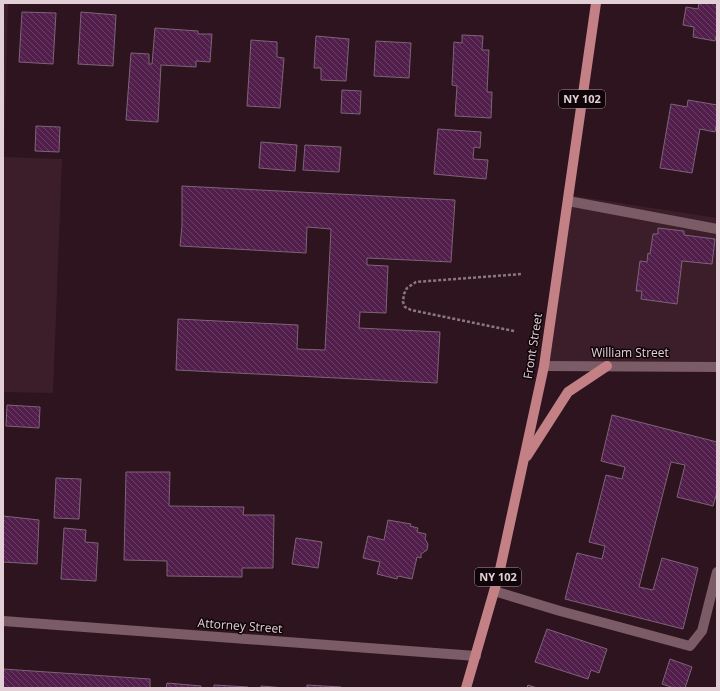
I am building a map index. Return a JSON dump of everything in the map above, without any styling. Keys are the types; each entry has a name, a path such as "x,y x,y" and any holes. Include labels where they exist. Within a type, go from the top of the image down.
{"main road":[{"name":"Front Street","path":"466,688 499,574 544,366 596,3"},
{"path":"523,463 568,392 607,366"}],"street":[{"path":"568,201 717,229"},
{"name":"William Street","path":"544,366 717,367"},
{"path":"494,591 560,611 690,646 702,630 717,572"},
{"name":"Attorney Street","path":"3,621 476,656"}],"path":[{"path":"514,331 411,310 405,307 403,302 404,294 407,288 416,282 522,274"}],"shaded area":[{"path":"3,3 8,3 4,157 62,159 53,393 3,392"},
{"path":"568,195 717,218 717,367 544,366"}],"building":[{"path":"699,3 717,3 717,33 715,41 693,37 694,27 683,25 686,7 698,9"},
{"path":"22,12 56,13 53,64 19,62"},
{"path":"81,12 116,15 113,66 78,64"},
{"path":"155,28 198,31 198,34 212,34 210,62 196,61 196,67 161,65 158,122 126,120 131,53 149,54 149,64 152,64"},
{"path":"462,35 483,36 482,50 489,50 487,92 492,92 491,118 455,116 457,86 452,85 454,42 462,43"},
{"path":"316,36 349,39 346,81 321,80 321,68 314,68"},
{"path":"251,40 277,42 277,57 284,58 280,108 247,106"},
{"path":"376,41 411,43 409,78 374,76"},
{"path":"342,90 361,91 360,114 341,113"},
{"path":"688,100 717,105 717,122 715,132 700,129 692,173 660,168 671,104 687,107"},
{"path":"36,126 60,127 59,152 35,151"},
{"path":"438,129 481,132 480,148 474,147 473,159 488,160 486,179 434,174"},
{"path":"261,142 297,145 295,171 259,168"},
{"path":"305,145 341,147 339,172 303,170"},
{"path":"182,186 455,200 451,262 367,258 367,265 388,266 386,313 360,312 359,328 440,332 437,383 176,370 178,319 298,325 297,349 325,350 331,229 307,227 306,253 180,246 182,226"},
{"path":"658,228 684,231 684,235 715,239 712,264 682,261 677,304 641,299 642,291 636,291 640,261 647,262 648,253 650,254 653,234 658,234"},
{"path":"7,405 40,407 39,428 6,426"},
{"path":"612,415 717,442 717,492 713,506 677,497 685,465 671,462 639,587 653,590 662,558 698,568 683,629 565,599 577,553 602,559 605,546 589,542 606,475 622,479 625,467 601,461"},
{"path":"126,472 170,472 169,506 244,507 243,515 274,515 273,568 242,568 242,577 167,576 167,561 124,560"},
{"path":"56,478 81,479 79,519 54,518"},
{"path":"3,516 39,520 37,564 3,562"},
{"path":"388,520 411,524 410,526 418,528 417,532 426,534 425,539 428,544 427,550 421,554 421,558 417,557 412,579 398,576 397,579 377,574 380,562 363,558 368,536 384,540"},
{"path":"64,528 86,530 85,542 98,543 96,581 61,579"},
{"path":"296,538 322,542 318,568 292,564"},
{"path":"547,629 607,649 599,673 591,670 588,679 535,662"},
{"path":"670,659 692,667 685,688 674,688 662,684"},
{"path":"3,669 150,679 150,688 3,688"},
{"path":"167,683 201,686 200,688 166,688"},
{"path":"214,685 248,687 248,688 214,688"},
{"path":"307,685 341,687 341,688 307,688"},
{"path":"528,685 537,688 527,688"},
{"path":"261,686 285,688 261,688"}]}
